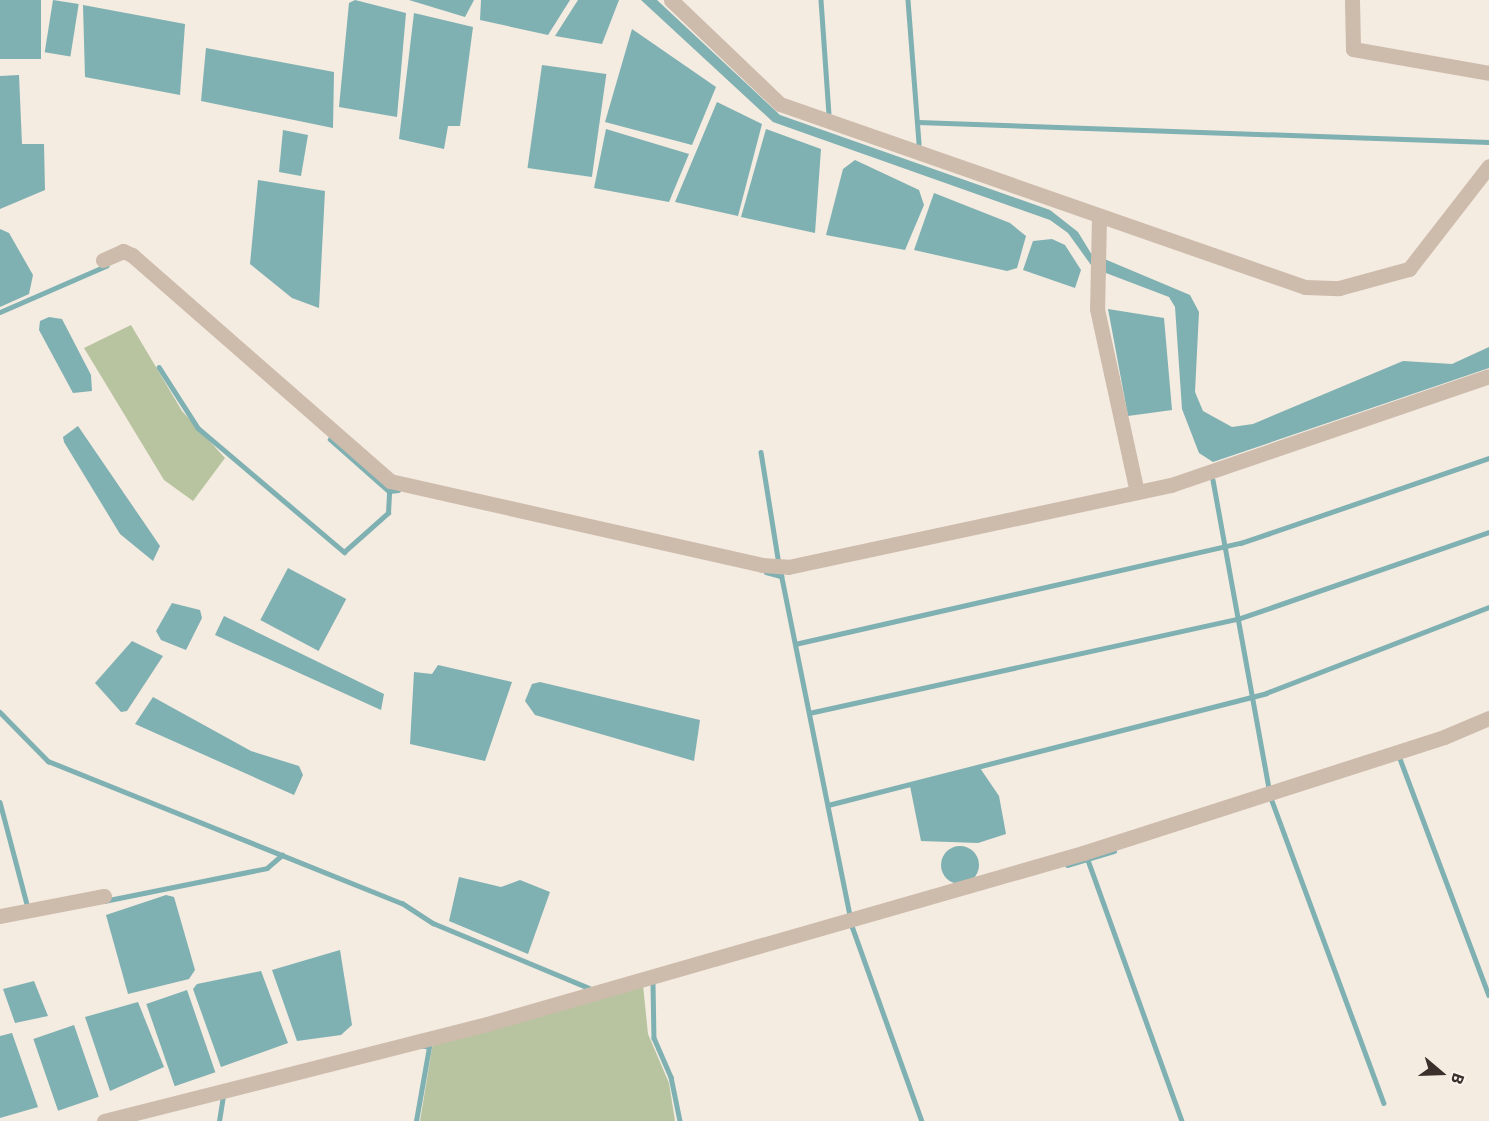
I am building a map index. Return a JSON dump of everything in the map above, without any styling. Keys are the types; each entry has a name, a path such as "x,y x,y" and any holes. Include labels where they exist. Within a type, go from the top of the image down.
{"street":[{"path":"671,0 780,104 1305,287 1339,288 1409,269 1489,166"},
{"path":"1352,0 1353,49 1489,73"},
{"path":"1099,217 1097,309 1137,492"},
{"path":"103,260 123,251 132,255 381,475 401,485 788,567 1137,492 1218,471 1489,376"},
{"path":"104,1121 487,1024 1083,853 1444,737 1489,718"},
{"path":"0,916 104,896"}],"green space":[{"path":"131,325 182,411 225,458 193,501 164,480 84,348"},
{"path":"643,985 648,1034 669,1083 675,1121 420,1121 433,1042"}],"water":[{"path":"0,0 41,0 41,59 0,59"},
{"path":"53,0 79,4 70,56 45,52"},
{"path":"355,0 406,13 397,117 339,107 349,3"},
{"path":"409,0 474,0 465,17"},
{"path":"481,0 570,0 548,35 480,20"},
{"path":"578,0 619,0 602,44 555,36"},
{"path":"641,0 657,0 780,115 1050,210 1078,232 1092,255 1091,265 1068,233 1050,220 773,122"},
{"path":"83,5 185,24 180,95 85,77"},
{"path":"414,13 473,27 460,126 448,126 444,149 399,139"},
{"path":"632,29 716,87 692,145 605,122"},
{"path":"206,48 334,72 333,128 201,101"},
{"path":"542,65 606,74 592,177 528,168"},
{"path":"19,75 22,144 44,144 45,190 0,209 0,76"},
{"path":"717,102 762,124 738,216 675,202"},
{"path":"606,129 689,154 669,202 594,188"},
{"path":"766,129 821,149 815,233 741,217"},
{"path":"283,130 308,135 301,176 279,172"},
{"path":"855,160 919,190 924,205 905,250 826,235 843,169"},
{"path":"258,180 325,191 319,308 292,298 250,264"},
{"path":"934,193 1010,223 1026,236 1017,268 1007,271 914,250"},
{"path":"0,229 9,233 33,275 29,294 0,307"},
{"path":"1052,239 1065,245 1081,270 1075,288 1023,270 1033,241"},
{"path":"1102,258 1190,295 1199,312 1195,392 1203,411 1232,427 1253,424 1403,361 1452,364 1489,347 1489,368 1213,462 1199,453 1182,409 1175,307 1169,297 1106,273"},
{"path":"1108,309 1164,318 1172,410 1128,416"},
{"path":"49,317 62,319 91,375 92,391 73,393 39,330 40,321"},
{"path":"78,426 160,546 153,561 120,534 64,442 63,437"},
{"path":"288,568 346,599 319,651 260,620"},
{"path":"172,603 200,610 202,618 186,650 161,640 156,631"},
{"path":"224,616 384,694 381,710 215,635"},
{"path":"132,641 163,656 127,711 121,712 95,683"},
{"path":"438,665 512,682 485,761 410,744 414,672 432,674"},
{"path":"540,682 700,720 694,761 535,715 525,701 532,684"},
{"path":"153,697 251,751 299,766 303,775 294,795 135,724"},
{"path":"980,768 999,796 1006,834 978,843 921,841 910,786"},
{"path":"960,846 973,852 979,865 973,878 960,884 947,878 941,865 947,852"},
{"path":"459,877 501,887 520,880 550,892 528,954 449,921"},
{"path":"166,895 174,897 195,970 189,979 128,994 106,915"},
{"path":"340,950 352,1025 341,1035 297,1041 272,970"},
{"path":"261,971 288,1043 221,1067 193,989 197,984"},
{"path":"34,981 48,1016 15,1023 3,989"},
{"path":"187,990 215,1072 175,1086 146,1004"},
{"path":"138,1002 164,1067 110,1091 85,1017"},
{"path":"74,1025 99,1097 58,1111 33,1039"},
{"path":"12,1033 38,1107 0,1118 0,1036"}],"waterway":[{"path":"821,0 829,113"},
{"path":"908,0 919,144"},
{"path":"918,122 1489,142"},
{"path":"0,312 106,266"},
{"path":"159,367 198,428 344,552 388,513 389,491"},
{"path":"330,439 389,491 398,490"},
{"path":"761,452 779,565"},
{"path":"795,644 1241,543 1489,458"},
{"path":"1213,480 1271,798 1384,1103"},
{"path":"809,713 1238,619 1489,532"},
{"path":"766,572 781,576"},
{"path":"781,573 852,926 922,1121"},
{"path":"828,805 1266,693 1489,607"},
{"path":"0,712 48,761 402,903 433,923 589,988"},
{"path":"1399,756 1489,995"},
{"path":"0,802 28,908"},
{"path":"1067,865 1114,851"},
{"path":"104,901 267,868 282,855"},
{"path":"1088,860 1182,1121"},
{"path":"653,983 654,1038 671,1077 680,1121"},
{"path":"416,1121 429,1047 422,1046"},
{"path":"219,1121 223,1096"}]}
